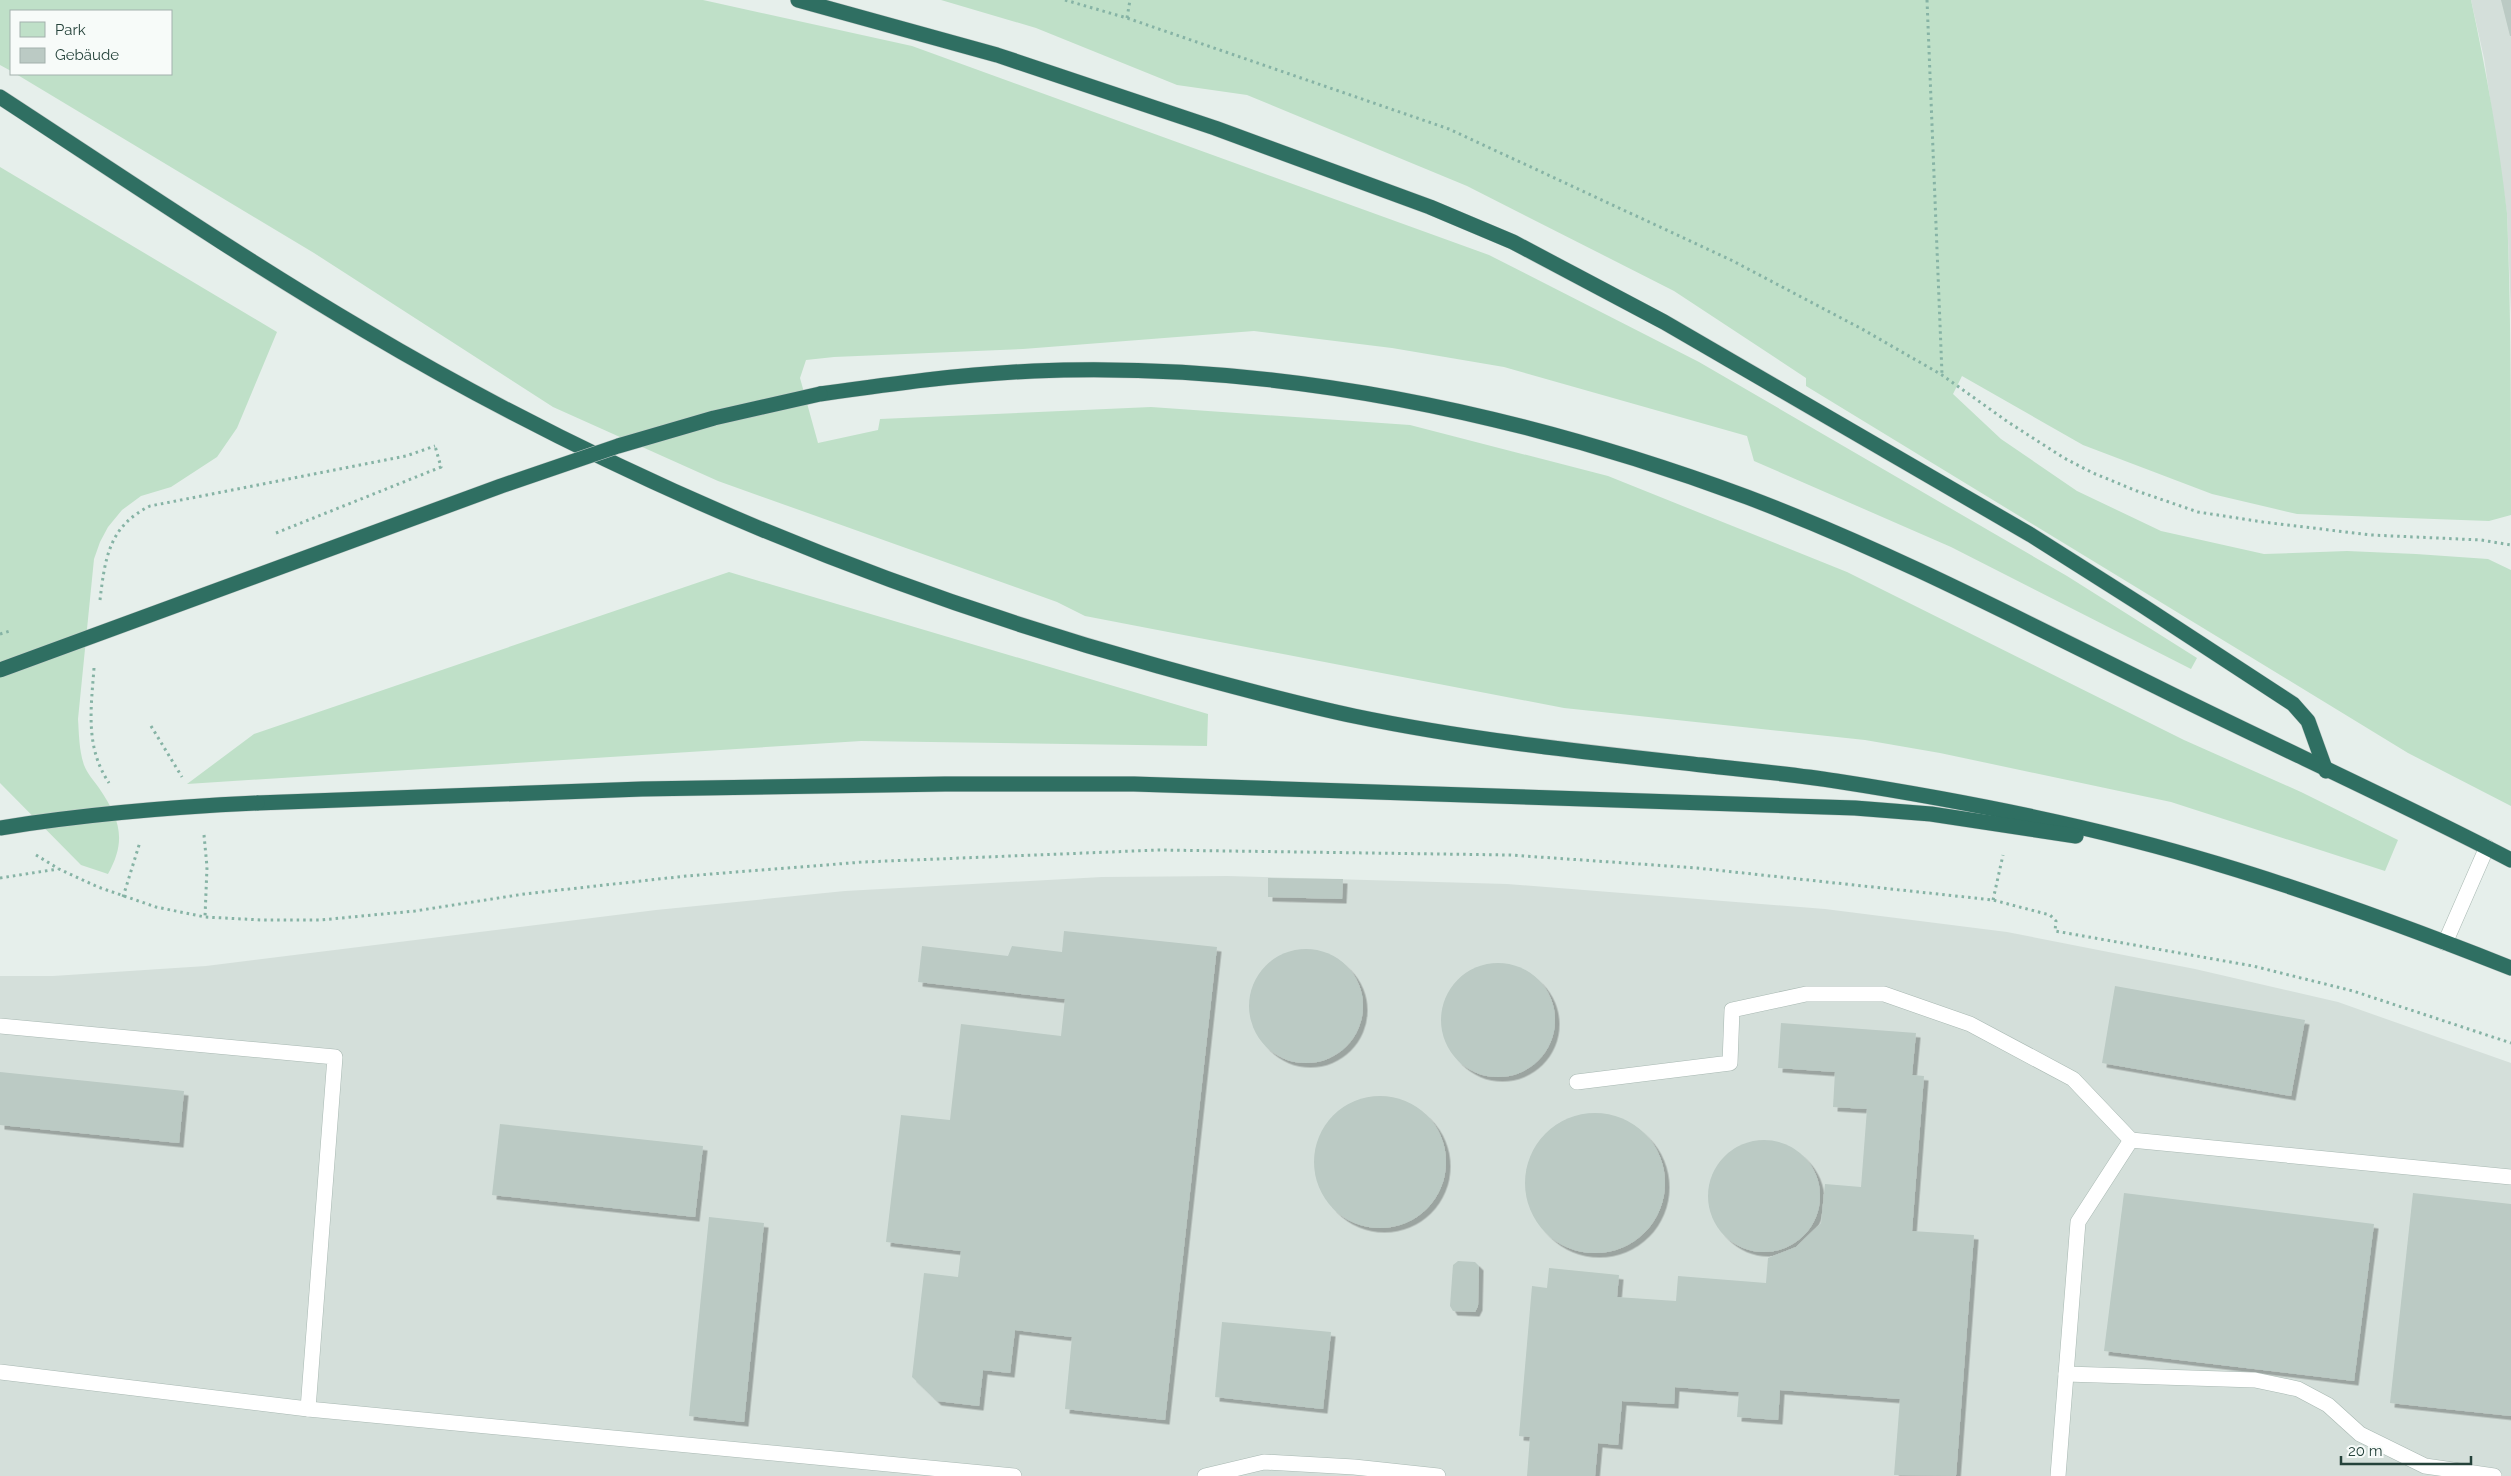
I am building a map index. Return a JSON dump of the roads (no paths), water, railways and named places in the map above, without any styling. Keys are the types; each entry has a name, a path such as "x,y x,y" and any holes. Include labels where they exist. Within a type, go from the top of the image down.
{"highway":[{"path":"798,0 997,56 1215,128 1430,208 1522,247 1681,332 2031,535 2159,616 2293,704 2308,721 2326,771"},
{"path":"0,97 235,250 357,326 500,406 646,478 778,536 921,592 1067,640 1215,682 1350,715 1442,733 1530,746 1828,779 1955,800 2082,827 2212,862 2349,906 2511,968"},
{"path":"0,670 618,446 714,418 820,394 926,379 975,375 1034,371 1143,370 1252,377 1360,391 1466,412 1674,472 1750,498 1865,546 2511,860"},
{"path":"0,828 58,818 164,808 257,803 642,789 945,784 1134,784 1753,802 1931,814 2176,853"}],"lane":[{"path":"2445,943 2487,847"},
{"path":"1578,1082 1730,1063 1732,1010 1806,994 1884,994 1970,1024 2073,1079 2131,1140 2511,1177"},
{"path":"0,1026 335,1057 308,1409"},
{"path":"2058,1476 2078,1222 2131,1140"},
{"path":"0,1372 308,1409 1014,1476"},
{"path":"2066,1374 2255,1380 2298,1389 2328,1405 2360,1434 2425,1466 2494,1476"},
{"path":"1205,1476 1264,1462 1354,1467 1438,1476"}]}
